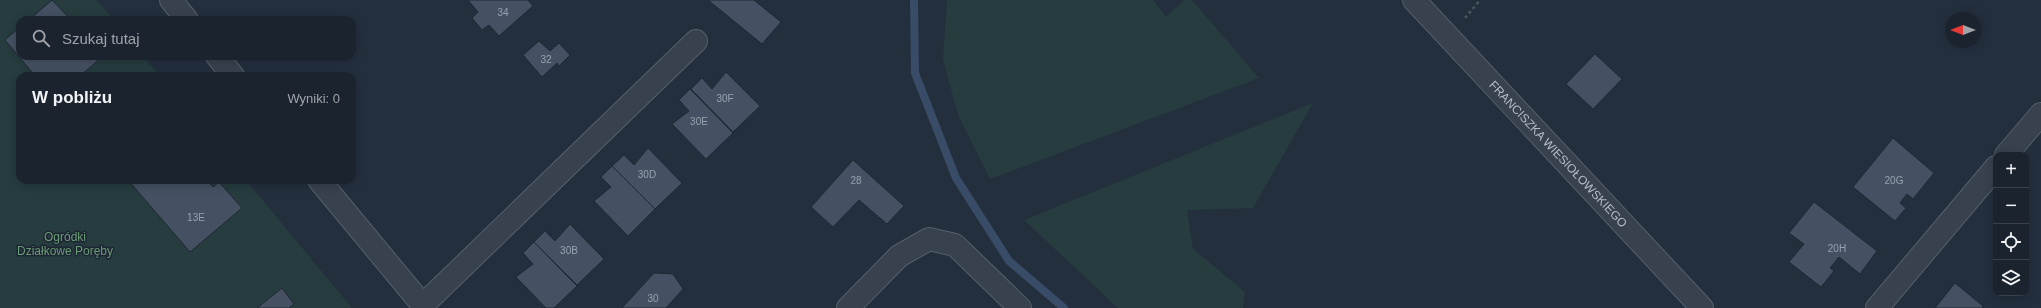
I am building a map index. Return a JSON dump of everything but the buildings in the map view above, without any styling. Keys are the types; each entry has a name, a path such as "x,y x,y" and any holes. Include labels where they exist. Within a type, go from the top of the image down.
{"street":[{"path":"170,0 184,16"},
{"name":"FRANCISZKA WIESIOŁOWSKIEGO","path":"1414,0 1702,308"},
{"path":"322,184 424,307 696,41"},
{"path":"220,60 230,72"},
{"path":"2009,152 2041,114"},
{"path":"1877,308 1993,171"},
{"path":"848,308 899,256 929,239 955,245 1020,308"}],"green space":[{"name":"Ogródki Działkowe Poręby","path":"0,0 97,0 111,16 16,16 16,60 146,60 157,72 16,72 16,184 249,184 352,308 0,308"},
{"path":"947,0 1153,0 1166,17 1184,0 1192,0 1259,78 990,179 958,115 943,59"},
{"path":"1313,103 1253,208 1187,210 1193,249 1245,292 1243,308 1118,308 1024,220"}],"waterway":[{"path":"914,0 915,73 956,178 1009,261 1064,308"}]}
